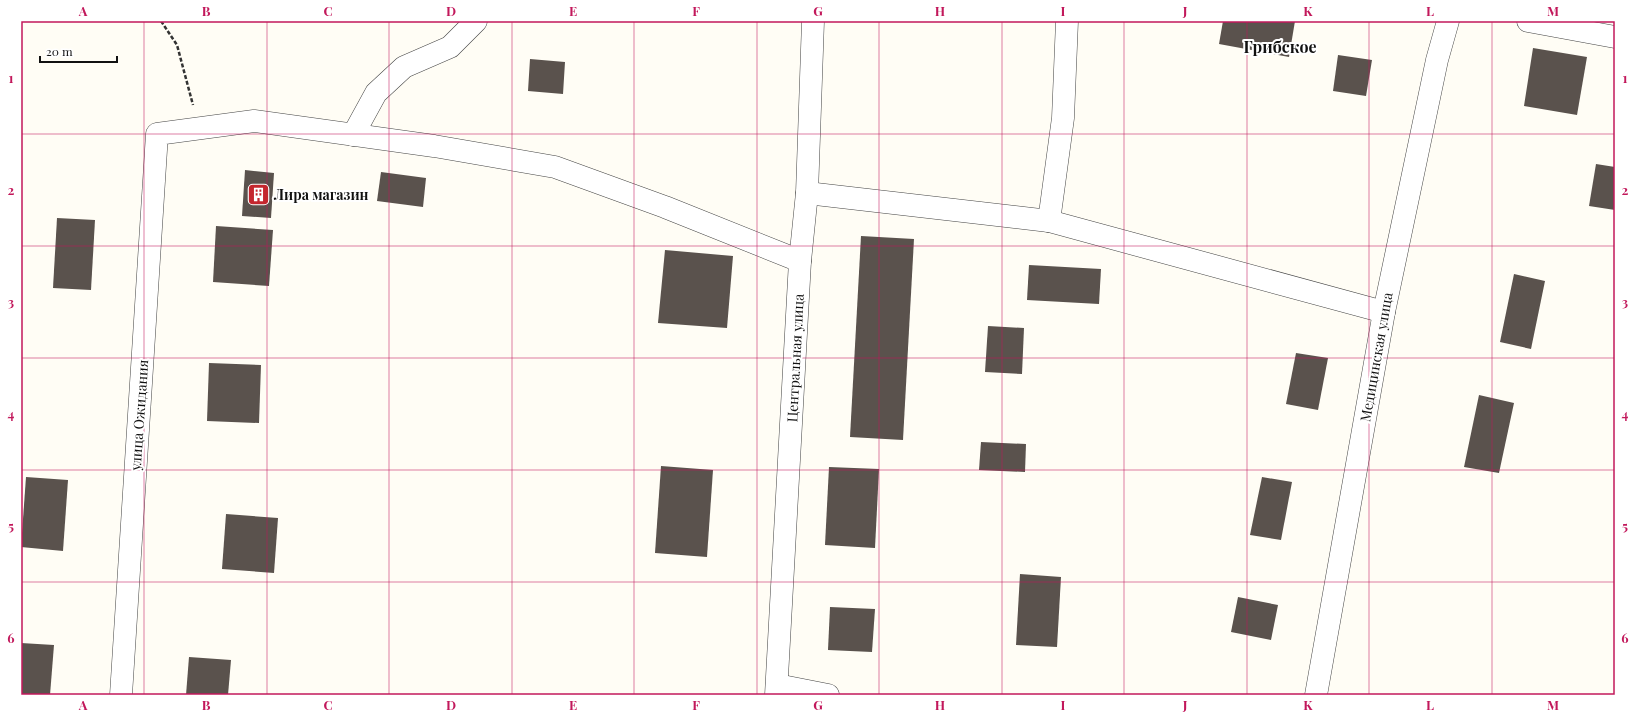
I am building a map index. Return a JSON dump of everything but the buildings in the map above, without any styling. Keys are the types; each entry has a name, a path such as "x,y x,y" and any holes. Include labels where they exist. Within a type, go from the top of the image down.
{"street":[{"path":"353,135 376,93 404,67 450,48 476,21"},
{"name":"Центральная улица","path":"776,690 800,261 807,193 813,21"},
{"path":"1049,221 1063,118 1067,21"},
{"name":"Медицинская улица","path":"1316,695 1384,312 1438,60 1448,21"},
{"path":"1528,21 1615,37"},
{"path":"198,129 254,121 434,146 555,167 665,207 800,261"},
{"name":"улица Ожидания","path":"121,695 157,134 198,129"},
{"path":"807,193 1049,221 1384,312"},
{"path":"776,690 828,695"}],"path":[{"path":"161,21 177,45 198,129"}],"place":[{"name":"Лира магазин","path":"258,194"}],"district":[{"name":"Грибское","path":"1280,46"}]}
